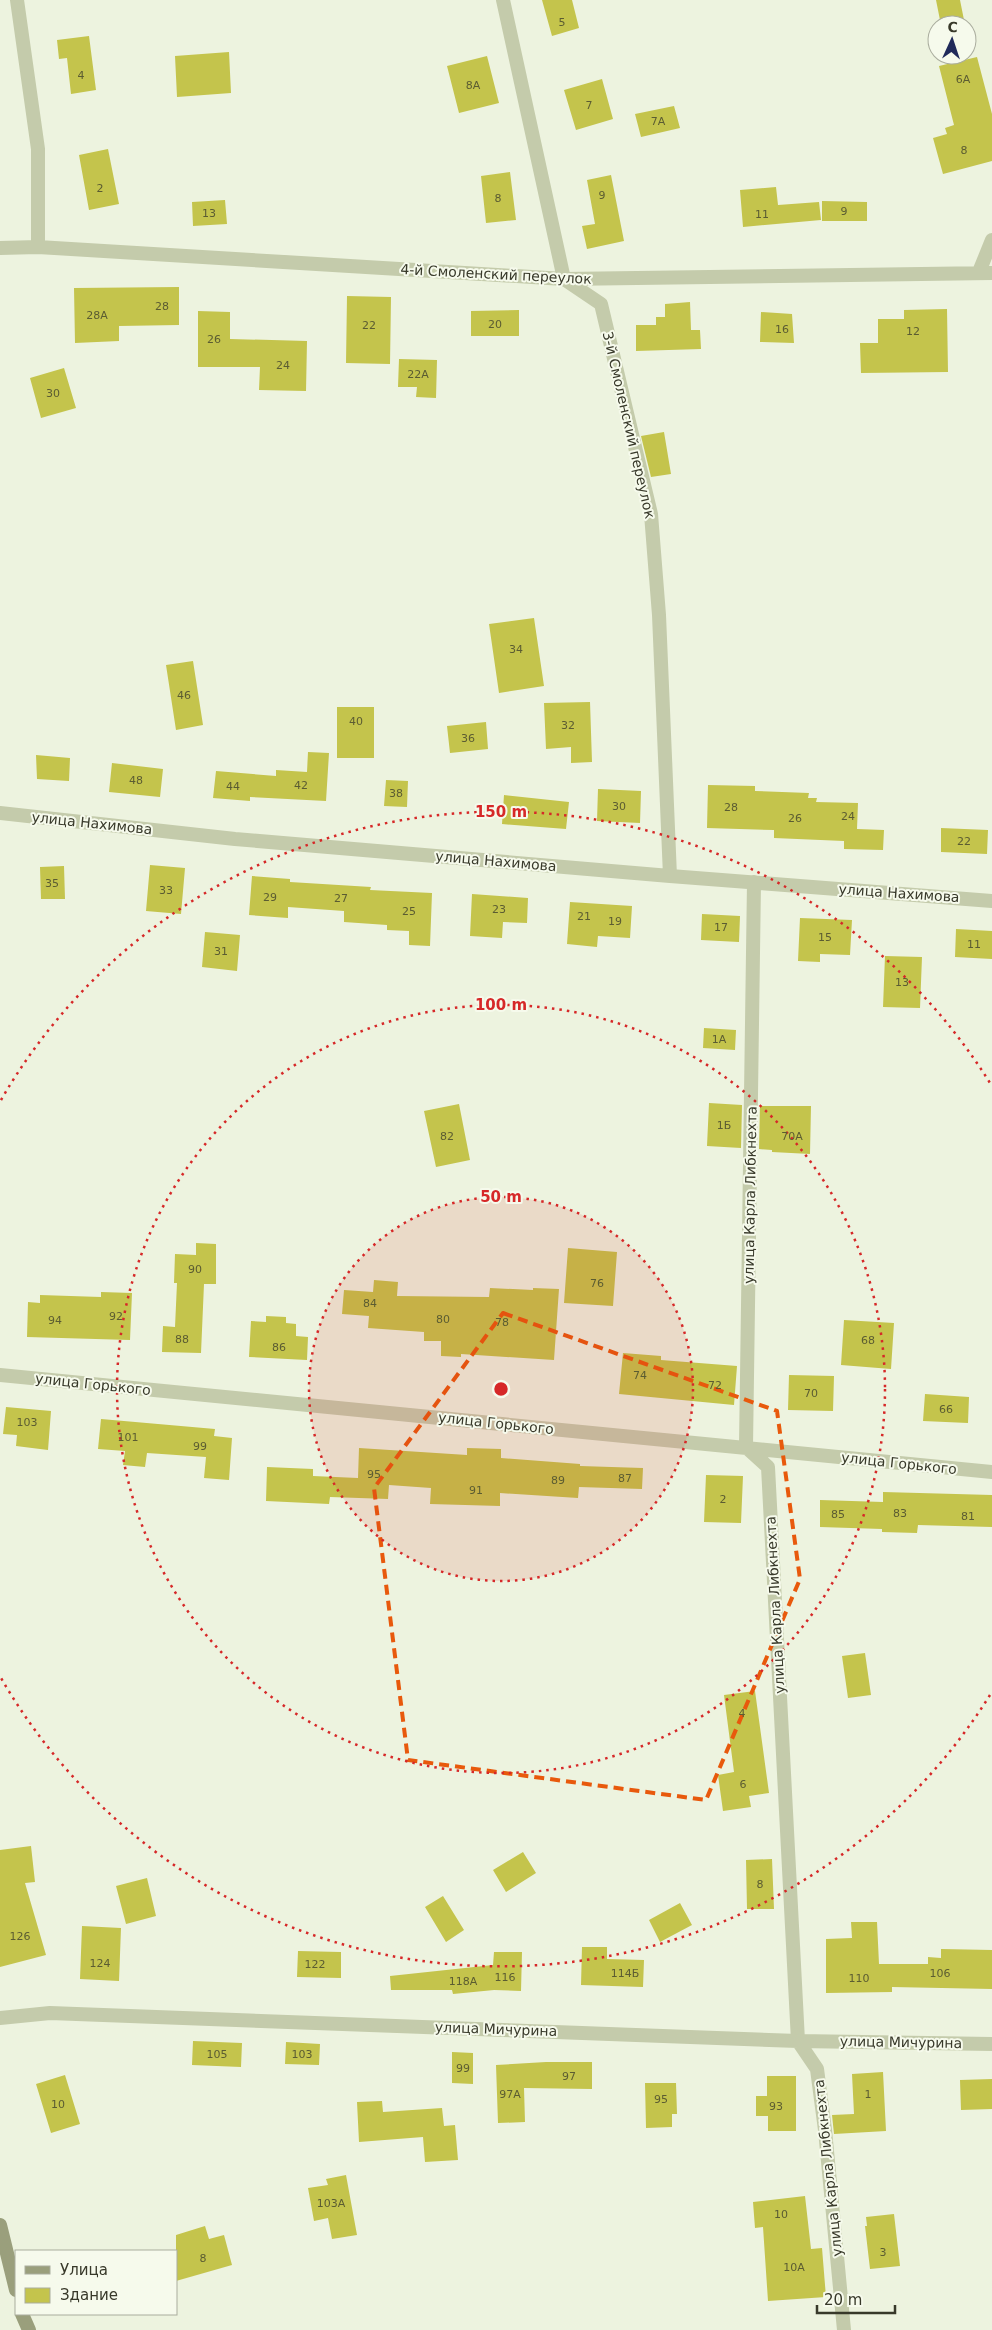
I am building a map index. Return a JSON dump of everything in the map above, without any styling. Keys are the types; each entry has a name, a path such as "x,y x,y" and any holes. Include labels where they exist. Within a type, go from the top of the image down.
{"main road":[{"path":"0,2225 15,2286"},
{"path":"22,2315 29,2330"}],"street":[{"path":"17,0 38,149 38,247"},
{"path":"503,0 564,279"},
{"path":"985,272 992,240"},
{"name":"4-й Смоленский переулок","path":"0,248 38,247 564,279 985,272"},
{"name":"3-й Смоленский переулок","path":"564,279 601,304 651,514 659,615 670,876"},
{"name":"улица Нахимова","path":"0,813 235,839 992,901"},
{"name":"улица Карла Либкнехта","path":"754,882 746,1447 768,1467 798,2041 817,2069 825,2130 844,2330"},
{"name":"улица Горького","path":"0,1375 992,1472"},
{"name":"улица Мичурина","path":"0,2018 50,2012 798,2041 992,2044"}],"highlighted area":[{"path":"503,1313 777,1411 800,1579 706,1800 408,1760 374,1488"}],"building":[{"path":"542,0 572,0 579,28 552,36"},
{"path":"936,0 960,0 963,15 939,15"},
{"path":"89,36 96,90 71,94 67,58 59,59 57,40"},
{"path":"229,52 231,93 177,97 175,56"},
{"path":"487,56 499,103 459,113 447,66"},
{"path":"977,57 992,114 992,161 943,174 933,138 947,134 945,128 954,125 939,66 977,65"},
{"path":"602,79 613,119 576,130 564,90"},
{"path":"674,106 680,128 641,137 635,114"},
{"path":"108,149 119,204 89,210 79,155"},
{"path":"510,172 516,220 486,223 481,176"},
{"path":"611,175 624,241 587,249 582,226 595,224 587,180"},
{"path":"776,187 778,205 819,202 821,220 743,227 740,190"},
{"path":"225,200 227,224 193,226 192,202"},
{"path":"822,201 867,202 867,221 822,221"},
{"path":"179,287 179,325 119,326 119,341 75,343 74,288"},
{"path":"347,296 391,297 390,364 346,363"},
{"path":"690,302 691,330 700,330 701,349 636,351 636,325 656,325 656,317 665,317 665,304"},
{"path":"947,309 948,372 861,373 860,343 878,343 878,319 904,319 904,310"},
{"path":"519,310 519,336 471,336 471,311"},
{"path":"198,311 230,312 230,339 307,341 306,391 259,390 260,367 198,367"},
{"path":"761,312 792,314 794,343 760,342"},
{"path":"399,359 437,360 436,398 416,397 417,387 398,387"},
{"path":"64,368 76,408 41,418 30,378"},
{"path":"664,432 671,474 651,477 641,436"},
{"path":"534,618 544,686 499,693 489,624"},
{"path":"193,661 203,725 176,730 166,665"},
{"path":"590,702 592,762 571,763 571,747 546,749 544,703"},
{"path":"337,707 374,707 374,758 337,758"},
{"path":"486,722 488,749 450,753 447,726"},
{"path":"308,752 329,753 326,801 250,797 250,801 213,798 216,771 276,776 276,770 307,772"},
{"path":"36,755 70,758 69,781 37,779"},
{"path":"112,763 163,769 160,797 109,792"},
{"path":"386,780 408,781 407,807 384,806"},
{"path":"708,785 755,786 755,791 809,793 808,798 817,798 816,802 858,803 857,829 884,830 883,850 844,849 844,841 774,838 774,830 707,828"},
{"path":"598,789 641,791 640,823 597,821"},
{"path":"504,795 569,802 566,829 502,824"},
{"path":"941,828 988,830 987,854 941,852"},
{"path":"150,865 185,868 181,914 146,911"},
{"path":"64,866 65,899 41,899 40,867"},
{"path":"252,876 290,879 290,882 371,887 370,890 432,893 430,946 409,945 409,931 387,930 387,925 344,922 344,911 288,907 288,918 249,915"},
{"path":"472,894 528,898 527,923 503,922 502,938 470,936"},
{"path":"570,902 632,906 630,938 598,936 597,947 567,944"},
{"path":"702,914 740,916 739,942 701,940"},
{"path":"800,918 852,920 850,955 820,954 820,962 798,961"},
{"path":"956,929 992,931 992,959 955,957"},
{"path":"205,932 240,935 237,971 202,967"},
{"path":"885,956 922,957 920,1008 883,1007"},
{"path":"704,1028 736,1030 735,1050 703,1048"},
{"path":"709,1103 742,1105 741,1148 707,1146"},
{"path":"459,1104 470,1160 436,1167 424,1111"},
{"path":"760,1106 811,1106 810,1154 772,1152 772,1150 759,1149"},
{"path":"196,1243 216,1244 216,1284 204,1284 201,1353 162,1352 163,1326 175,1327 177,1283 174,1283 175,1254 196,1255"},
{"path":"568,1248 617,1252 613,1306 564,1303"},
{"path":"374,1280 398,1282 397,1296 489,1297 490,1288 559,1289 554,1360 461,1354 461,1357 441,1356 441,1341 424,1341 424,1332 368,1328 369,1316 342,1314 344,1290 373,1292"},
{"path":"101,1292 132,1293 130,1340 27,1337 28,1302 40,1303 40,1295 101,1297"},
{"path":"266,1316 286,1317 286,1323 296,1324 296,1336 308,1337 307,1360 249,1357 251,1321 266,1322"},
{"path":"844,1320 894,1323 891,1369 841,1365"},
{"path":"623,1353 661,1356 661,1360 737,1366 734,1405 619,1394"},
{"path":"789,1375 834,1376 833,1411 788,1410"},
{"path":"925,1394 969,1397 968,1423 923,1421"},
{"path":"6,1407 51,1411 48,1450 16,1446 17,1435 3,1434"},
{"path":"101,1419 215,1429 214,1436 232,1438 229,1480 204,1478 206,1457 147,1453 145,1467 123,1465 125,1451 98,1449"},
{"path":"359,1448 467,1455 467,1448 501,1449 501,1458 580,1464 580,1466 643,1468 642,1489 579,1487 578,1498 500,1493 500,1506 430,1504 431,1488 389,1485 388,1499 330,1497 329,1504 266,1501 267,1467 313,1469 313,1476 358,1478"},
{"path":"706,1475 743,1476 741,1523 704,1522"},
{"path":"883,1492 992,1495 992,1527 918,1525 917,1533 882,1532 882,1529 820,1527 820,1500 883,1502"},
{"path":"865,1653 871,1695 848,1698 842,1656"},
{"path":"755,1691 769,1793 749,1796 751,1807 723,1811 718,1775 734,1772 724,1695"},
{"path":"31,1846 35,1882 25,1883 46,1955 0,1967 0,1850"},
{"path":"523,1852 536,1873 506,1892 493,1870"},
{"path":"772,1859 774,1909 747,1909 746,1860"},
{"path":"147,1878 156,1916 126,1924 116,1886"},
{"path":"443,1896 464,1930 446,1942 425,1907"},
{"path":"680,1903 692,1925 660,1942 649,1920"},
{"path":"851,1922 877,1922 879,1964 928,1964 928,1957 941,1958 941,1949 992,1950 992,1989 892,1987 892,1992 826,1993 826,1939 852,1938"},
{"path":"82,1926 121,1928 119,1981 80,1979"},
{"path":"582,1947 607,1947 607,1959 644,1960 643,1987 581,1985"},
{"path":"298,1951 341,1952 341,1978 297,1977"},
{"path":"494,1952 522,1952 521,1991 494,1990 453,1994 452,1990 391,1990 390,1976 493,1965"},
{"path":"193,2041 242,2043 241,2067 192,2065"},
{"path":"286,2042 320,2044 319,2065 285,2064"},
{"path":"452,2052 473,2053 473,2084 452,2083"},
{"path":"592,2062 592,2089 524,2088 525,2122 498,2123 496,2065"},
{"path":"883,2072 886,2131 834,2134 832,2115 854,2114 852,2074"},
{"path":"65,2075 80,2124 51,2133 36,2084"},
{"path":"767,2076 796,2076 796,2131 768,2131 768,2116 756,2116 756,2096 767,2096"},
{"path":"992,2079 992,2109 961,2110 960,2080"},
{"path":"645,2083 676,2083 677,2114 672,2114 672,2127 646,2128"},
{"path":"382,2101 383,2112 442,2108 444,2126 455,2125 458,2160 425,2162 423,2137 359,2142 357,2102"},
{"path":"346,2175 357,2235 332,2239 328,2218 314,2221 308,2188 328,2185 326,2179"},
{"path":"805,2196 811,2249 822,2248 826,2297 768,2301 763,2227 755,2228 753,2202"},
{"path":"894,2214 900,2266 870,2269 865,2226 867,2226 866,2217"},
{"path":"205,2226 209,2239 224,2235 232,2265 178,2280 176,2235"}]}
